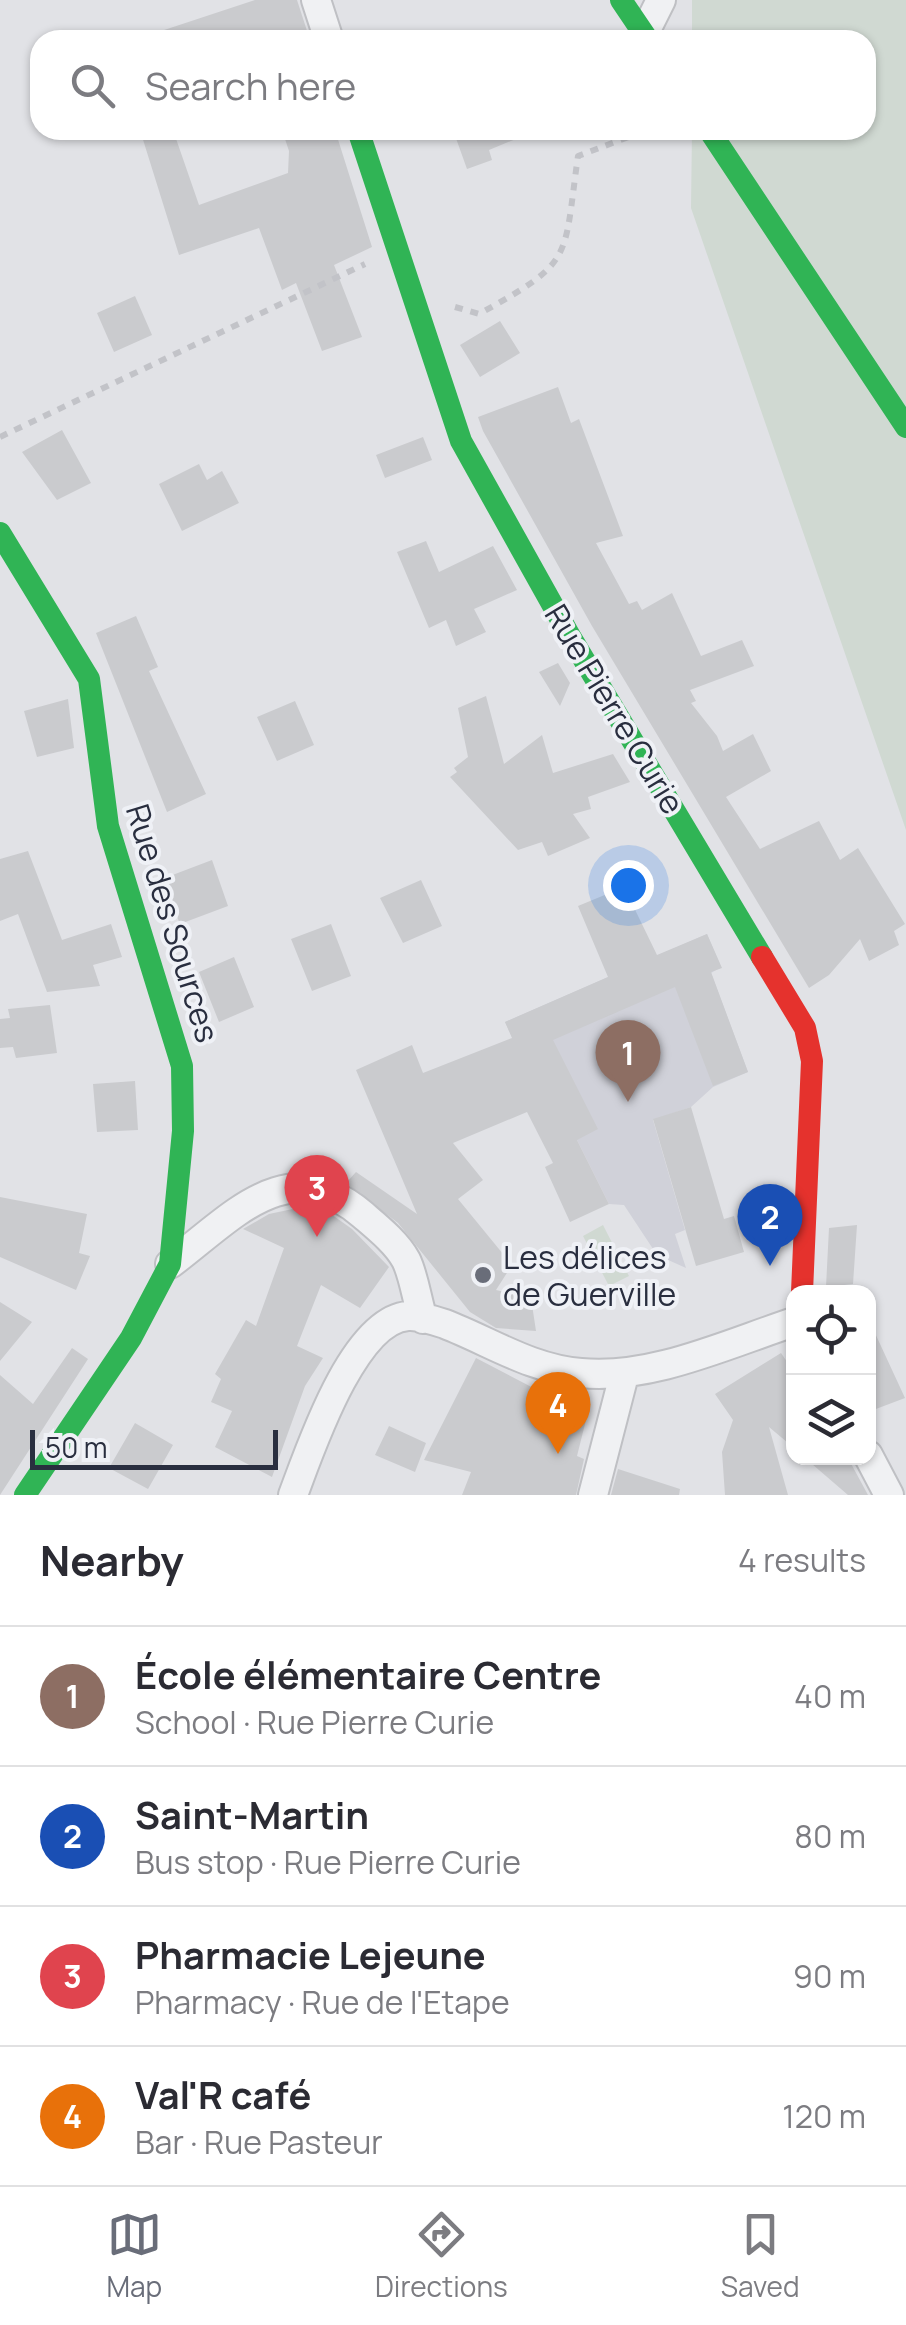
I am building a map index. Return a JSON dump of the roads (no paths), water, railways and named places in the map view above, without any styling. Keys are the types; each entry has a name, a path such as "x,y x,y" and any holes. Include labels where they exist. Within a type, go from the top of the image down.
{"street":[{"path":"316,0 326,30"},
{"path":"622,0 641,30"},
{"path":"649,30 661,0"},
{"name":"Rue Pierre Curie","path":"361,140 449,408 479,477 805,1028 812,1061 802,1285"},
{"path":"717,140 906,427"},
{"name":"Rue des Sources","path":"0,534 89,679 108,826 182,1066 183,1131 170,1264 132,1338 25,1495"},
{"path":"170,1264 251,1204 280,1189 306,1185 339,1194 404,1255 423,1319"},
{"path":"293,1495 323,1416 370,1335 406,1316 443,1323 518,1359 578,1373 624,1375 786,1324"},
{"path":"593,1495 624,1375"},
{"path":"874,1465 890,1495"}],"place":[{"name":"École élémentaire Centre","path":"628,1102"},
{"name":"Pharmacie Lejeune","path":"317,1237"},
{"name":"Saint-Martin","path":"770,1266"},
{"name":"Les délices de Guerville","path":"483,1275"},
{"name":"Val'R café","path":"558,1454"}]}
